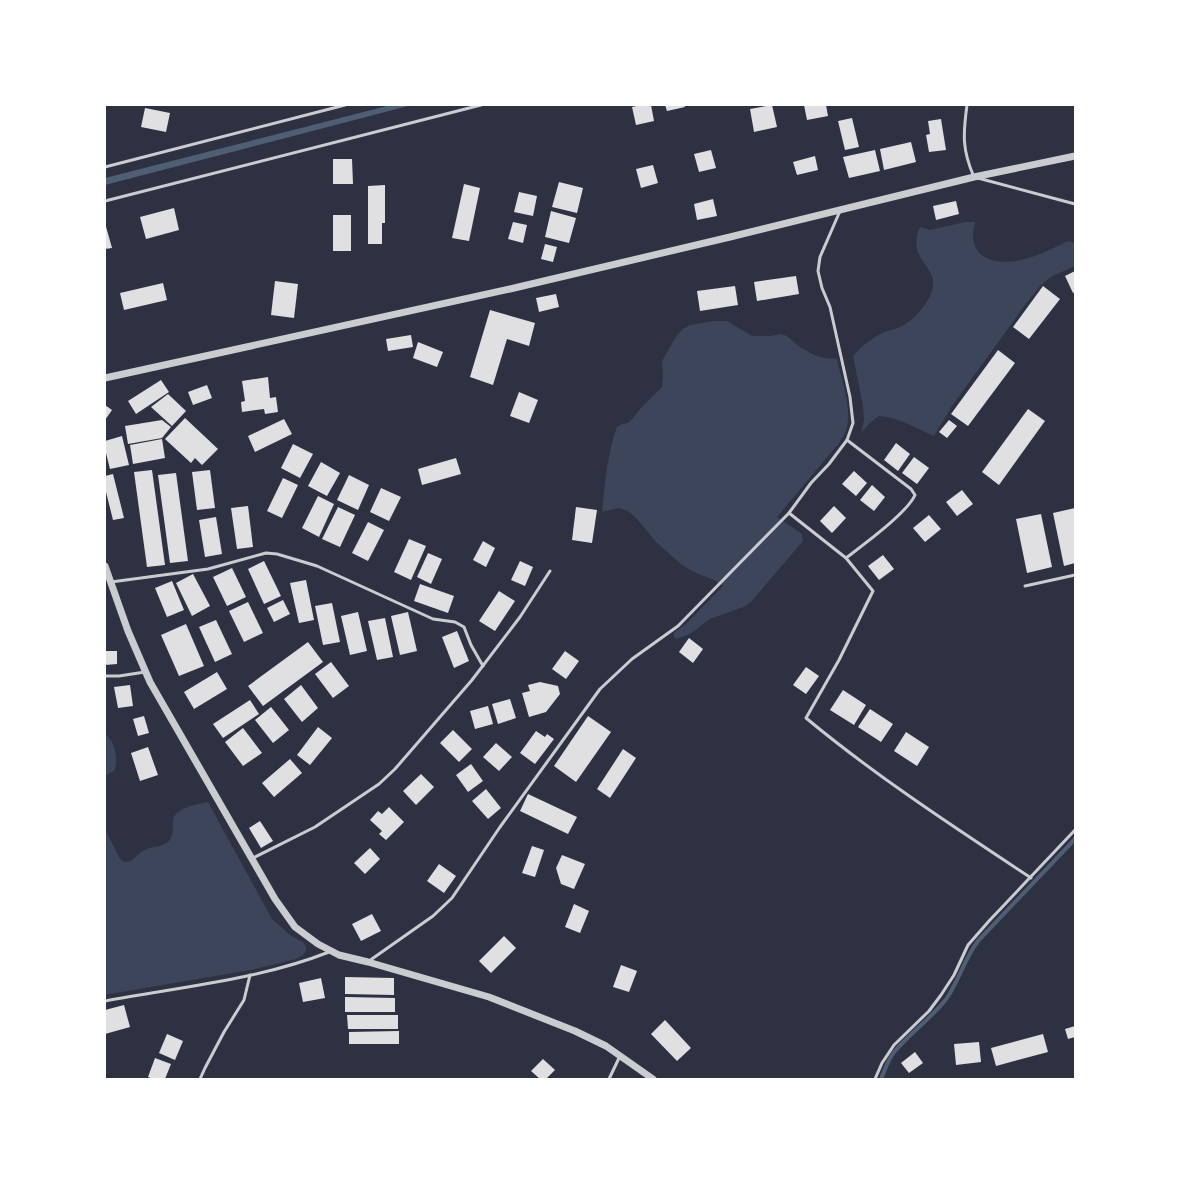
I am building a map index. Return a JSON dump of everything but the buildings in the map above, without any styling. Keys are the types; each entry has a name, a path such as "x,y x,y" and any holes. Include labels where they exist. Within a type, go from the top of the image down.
{"street":[{"path":"105,378 510,289 974,177 1075,156"},
{"path":"105,384 116,376"},
{"path":"105,566 128,631 150,682 274,899 295,926 318,944 339,955 489,997 575,1031 606,1046 653,1079"}],"lane":[{"path":"105,167 345,105"},
{"path":"105,200 481,105"},
{"path":"967,105 964,136 965,152 974,177 1075,204"},
{"path":"368,962 432,916 452,898 500,827 600,689 632,659 678,626 789,512 847,440 854,422 850,397 830,307 822,288 818,271 820,257 841,209"},
{"path":"846,558 897,516 912,501 915,495 911,489 847,440"},
{"path":"789,512 846,558 873,591 839,660 806,718 844,750 929,810 1031,878"},
{"path":"111,582 208,569 266,553 277,554 317,566 434,619 455,622 464,628 471,645 483,666"},
{"path":"251,859 316,827 379,784 395,770 483,666 520,617 550,571"},
{"path":"1025,586 1075,575"},
{"path":"105,676 119,676 145,672"},
{"path":"875,1079 882,1062 894,1045 929,1011 941,995 954,975 968,945 1075,830"},
{"path":"105,1001 250,975 302,962 332,951"},
{"path":"200,1079 204,1068 224,1032 244,1000 250,975"},
{"path":"608,1079 620,1056"}],"shaded area":[{"path":"391,105 412,105 105,185 105,178"},
{"path":"965,222 975,222 973,235 974,243 977,250 988,259 1003,262 1018,261 1042,253 1068,241 1075,243 1075,266 1051,277 1041,285 952,406 934,436 893,418 879,416 861,433 864,420 863,406 853,356 862,346 878,335 908,323 919,312 929,298 933,284 932,277 918,252 916,243 920,227 930,230"},
{"path":"714,321 727,321 752,336 781,334 787,336 800,347 814,355 837,359 847,402 848,419 846,431 839,443 777,517 802,534 803,541 746,606 710,619 690,634 676,639 674,637 674,633 687,623 723,586 714,580 696,573 682,565 656,542 637,519 628,511 619,508 602,512 605,480 611,447 617,427 628,423 662,387 662,361 677,335 690,325"},
{"path":"105,734 114,746 116,762 114,771 105,776"},
{"path":"208,802 272,919 290,935 303,942 306,947 306,951 303,955 296,959 251,970 105,994 105,829 120,859 127,862 145,850 168,842 172,835 173,821 177,813 187,807"}],"waterway":[{"path":"881,1079 895,1051 935,1012 947,998 969,955 978,941 1075,839"}]}
